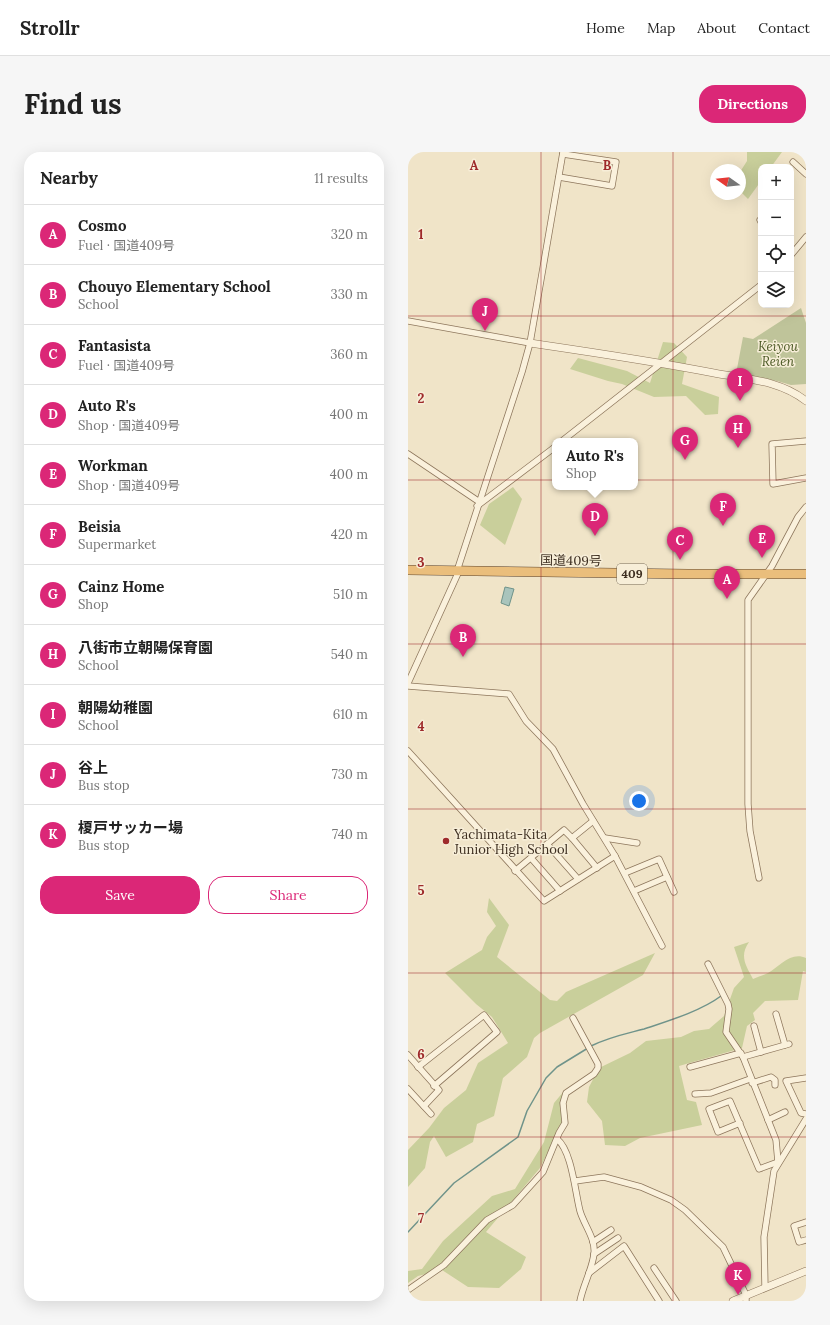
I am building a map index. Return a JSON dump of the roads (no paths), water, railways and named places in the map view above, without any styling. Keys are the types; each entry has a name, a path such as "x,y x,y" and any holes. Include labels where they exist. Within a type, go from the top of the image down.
{"highway":[{"name":"国道409号","path":"408,570 766,575 806,574"}],"street":[{"path":"559,178 612,186 616,162 563,153 530,343 522,372 478,504 458,571 408,684 509,694 526,722 553,748 593,821 616,856 662,946"},
{"path":"793,162 806,174"},
{"path":"794,251 806,236"},
{"path":"566,438 758,288"},
{"path":"408,321 530,343 661,363 782,387 806,401"},
{"path":"806,440 772,444 772,484 806,478"},
{"path":"478,504 552,449"},
{"path":"408,454 478,504"},
{"path":"759,878 750,831 748,804 748,600 782,550 798,517 806,507"},
{"path":"408,751 515,871 544,901 616,856"},
{"path":"572,838 593,821"},
{"path":"515,871 564,830 597,868"},
{"path":"605,838 638,843"},
{"path":"547,844 578,879"},
{"path":"531,858 560,891"},
{"path":"624,873 659,858 674,892"},
{"path":"634,892 667,877"},
{"path":"708,964 728,1004 729,1009 726,1032 742,1055 776,1140 778,1162"},
{"path":"690,1067 787,1045 776,1014"},
{"path":"418,1067 484,1015 497,1032 434,1086"},
{"path":"408,1290 444,1265 487,1220 513,1205 546,1166 565,1122 563,1103 566,1093 594,1074 598,1068 598,1064 573,1018"},
{"path":"754,1026 761,1052"},
{"path":"408,1055 439,1090 424,1106"},
{"path":"695,1094 711,1093 771,1077 775,1080 775,1085"},
{"path":"806,1078 786,1081 801,1113 806,1114"},
{"path":"408,1089 431,1114"},
{"path":"408,1101 414,1095"},
{"path":"740,1123 718,1132 709,1109 730,1101 740,1123 759,1168 778,1162"},
{"path":"768,1120 785,1112"},
{"path":"765,1287 764,1237 770,1192 778,1162 806,1119"},
{"path":"557,1139 562,1144 575,1181 580,1212 593,1242 594,1254 580,1301"},
{"path":"575,1181 604,1177 641,1187 671,1200 685,1210 723,1247 746,1298"},
{"path":"806,1222 794,1226 799,1242 806,1240"},
{"path":"593,1242 611,1230"},
{"path":"594,1254 618,1238"},
{"path":"589,1273 624,1246 659,1301"},
{"path":"654,1268 676,1301"},
{"path":"733,1301 746,1298 765,1287 806,1271"}],"water":[{"path":"505,587 514,589 509,606 501,603"}],"waterway":[{"path":"591,1046 611,1038 644,1029 684,1015 721,996"},
{"path":"408,1232 454,1183 518,1137 527,1111 546,1078 557,1067 588,1048"}],"place":[{"name":"谷上","path":"485,331"},
{"name":"朝陽幼稚園","path":"740,401"},
{"name":"八街市立朝陽保育園","path":"738,448"},
{"name":"Cainz Home","path":"685,460"},
{"name":"Beisia","path":"723,526"},
{"name":"Auto R's","path":"595,536"},
{"name":"Workman","path":"762,558"},
{"name":"Fantasista","path":"680,560"},
{"name":"Cosmo","path":"727,599"},
{"name":"Chouyo Elementary School","path":"463,657"},
{"name":"Yachimata-Kita Junior High School","path":"446,841"},
{"name":"榎戸サッカー場","path":"738,1295"}],"park label":[{"name":"Keiyou Reien","path":"778,354"}]}
